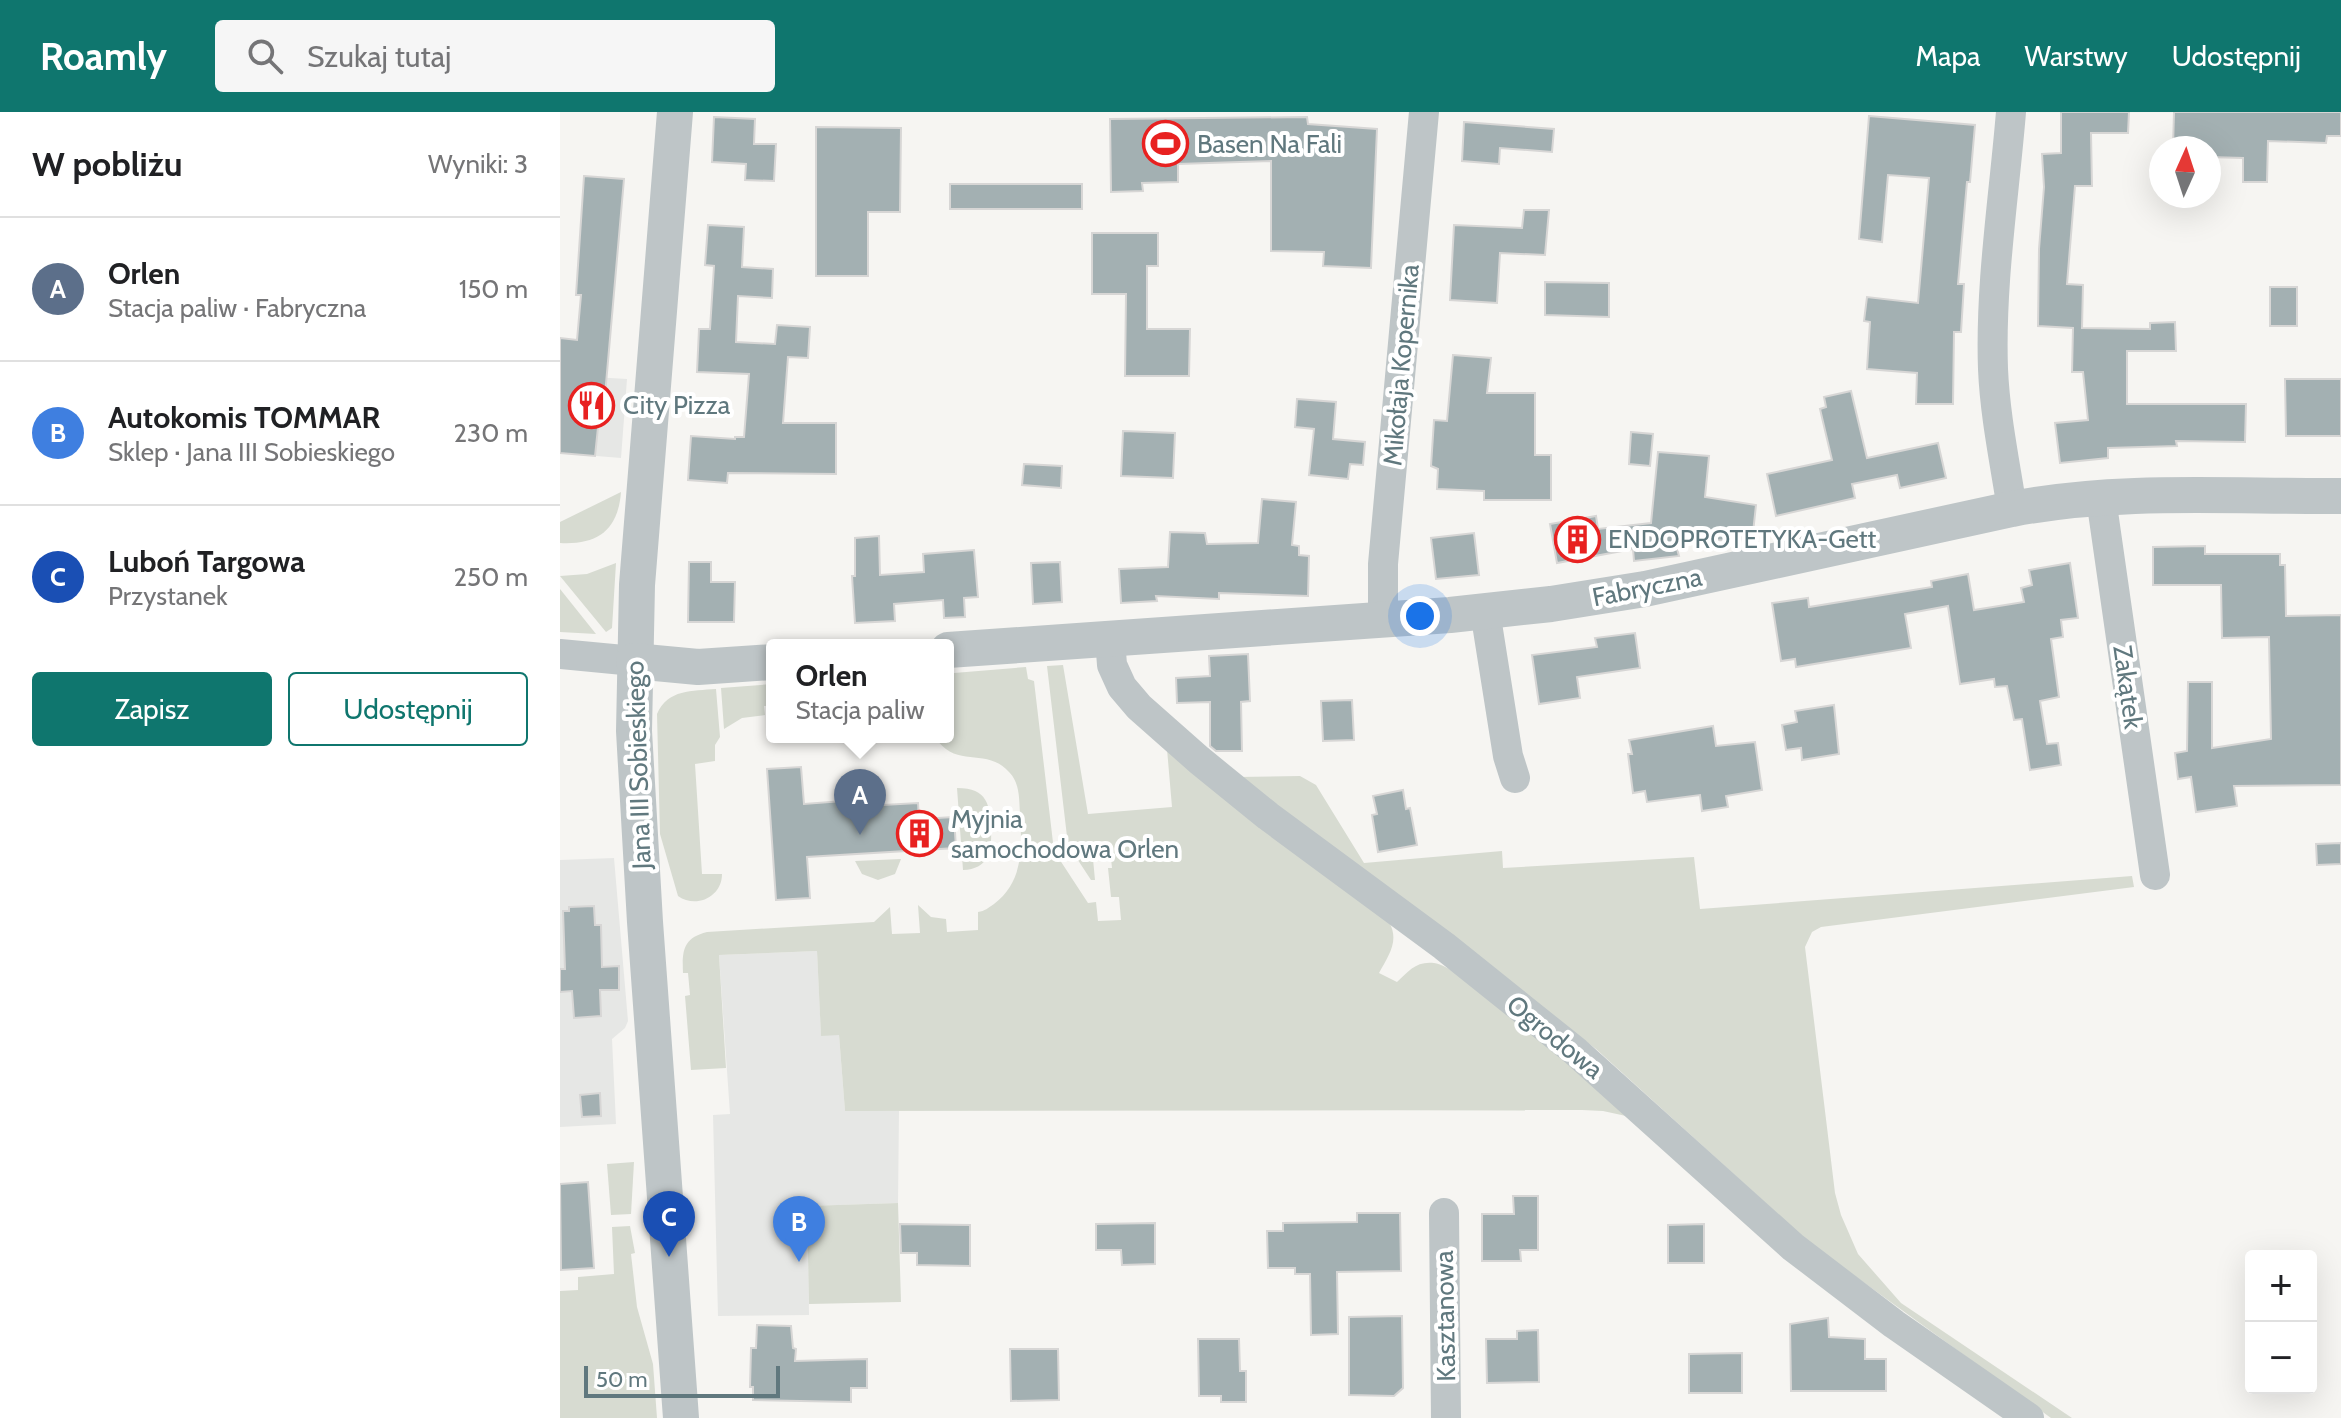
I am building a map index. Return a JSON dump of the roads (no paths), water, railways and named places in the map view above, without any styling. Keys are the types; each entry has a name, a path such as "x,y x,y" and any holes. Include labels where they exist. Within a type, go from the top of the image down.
{"street":[{"name":"Jana III Sobieskiego","path":"675,112 640,536 634,661 637,812 681,1418"},
{"name":"Mikołaja Kopernika","path":"1383,619 1383,564 1424,112"},
{"path":"2011,112 1995,303 1993,366 1997,415 2012,509"},
{"name":"Fabryczna","path":"954,650 1383,619 1565,602 1631,591 2012,509 2101,498 2341,496"},
{"name":"Zakątek","path":"2101,498 2155,875"},
{"path":"1485,611 1508,756 1515,778"},
{"name":"Ogrodowa","path":"1110,638 1112,665 1122,687 1139,707 1199,760 1268,816 1444,946 1564,1042 1793,1247 2022,1417"},
{"path":"560,654 698,667 766,662"},
{"name":"Kasztanowa","path":"1444,1213 1446,1418"}],"place":[{"name":"Basen Na Fali","path":"1166,144"},
{"name":"City Pizza","path":"592,405"},
{"name":"ENDOPROTETYKA-Gett","path":"1577,539"},
{"name":"Myjnia samochodowa Orlen","path":"920,834"},
{"name":"Orlen","path":"860,835"},
{"name":"Luboń Targowa","path":"669,1257"},
{"name":"Autokomis TOMMAR","path":"799,1262"}]}
